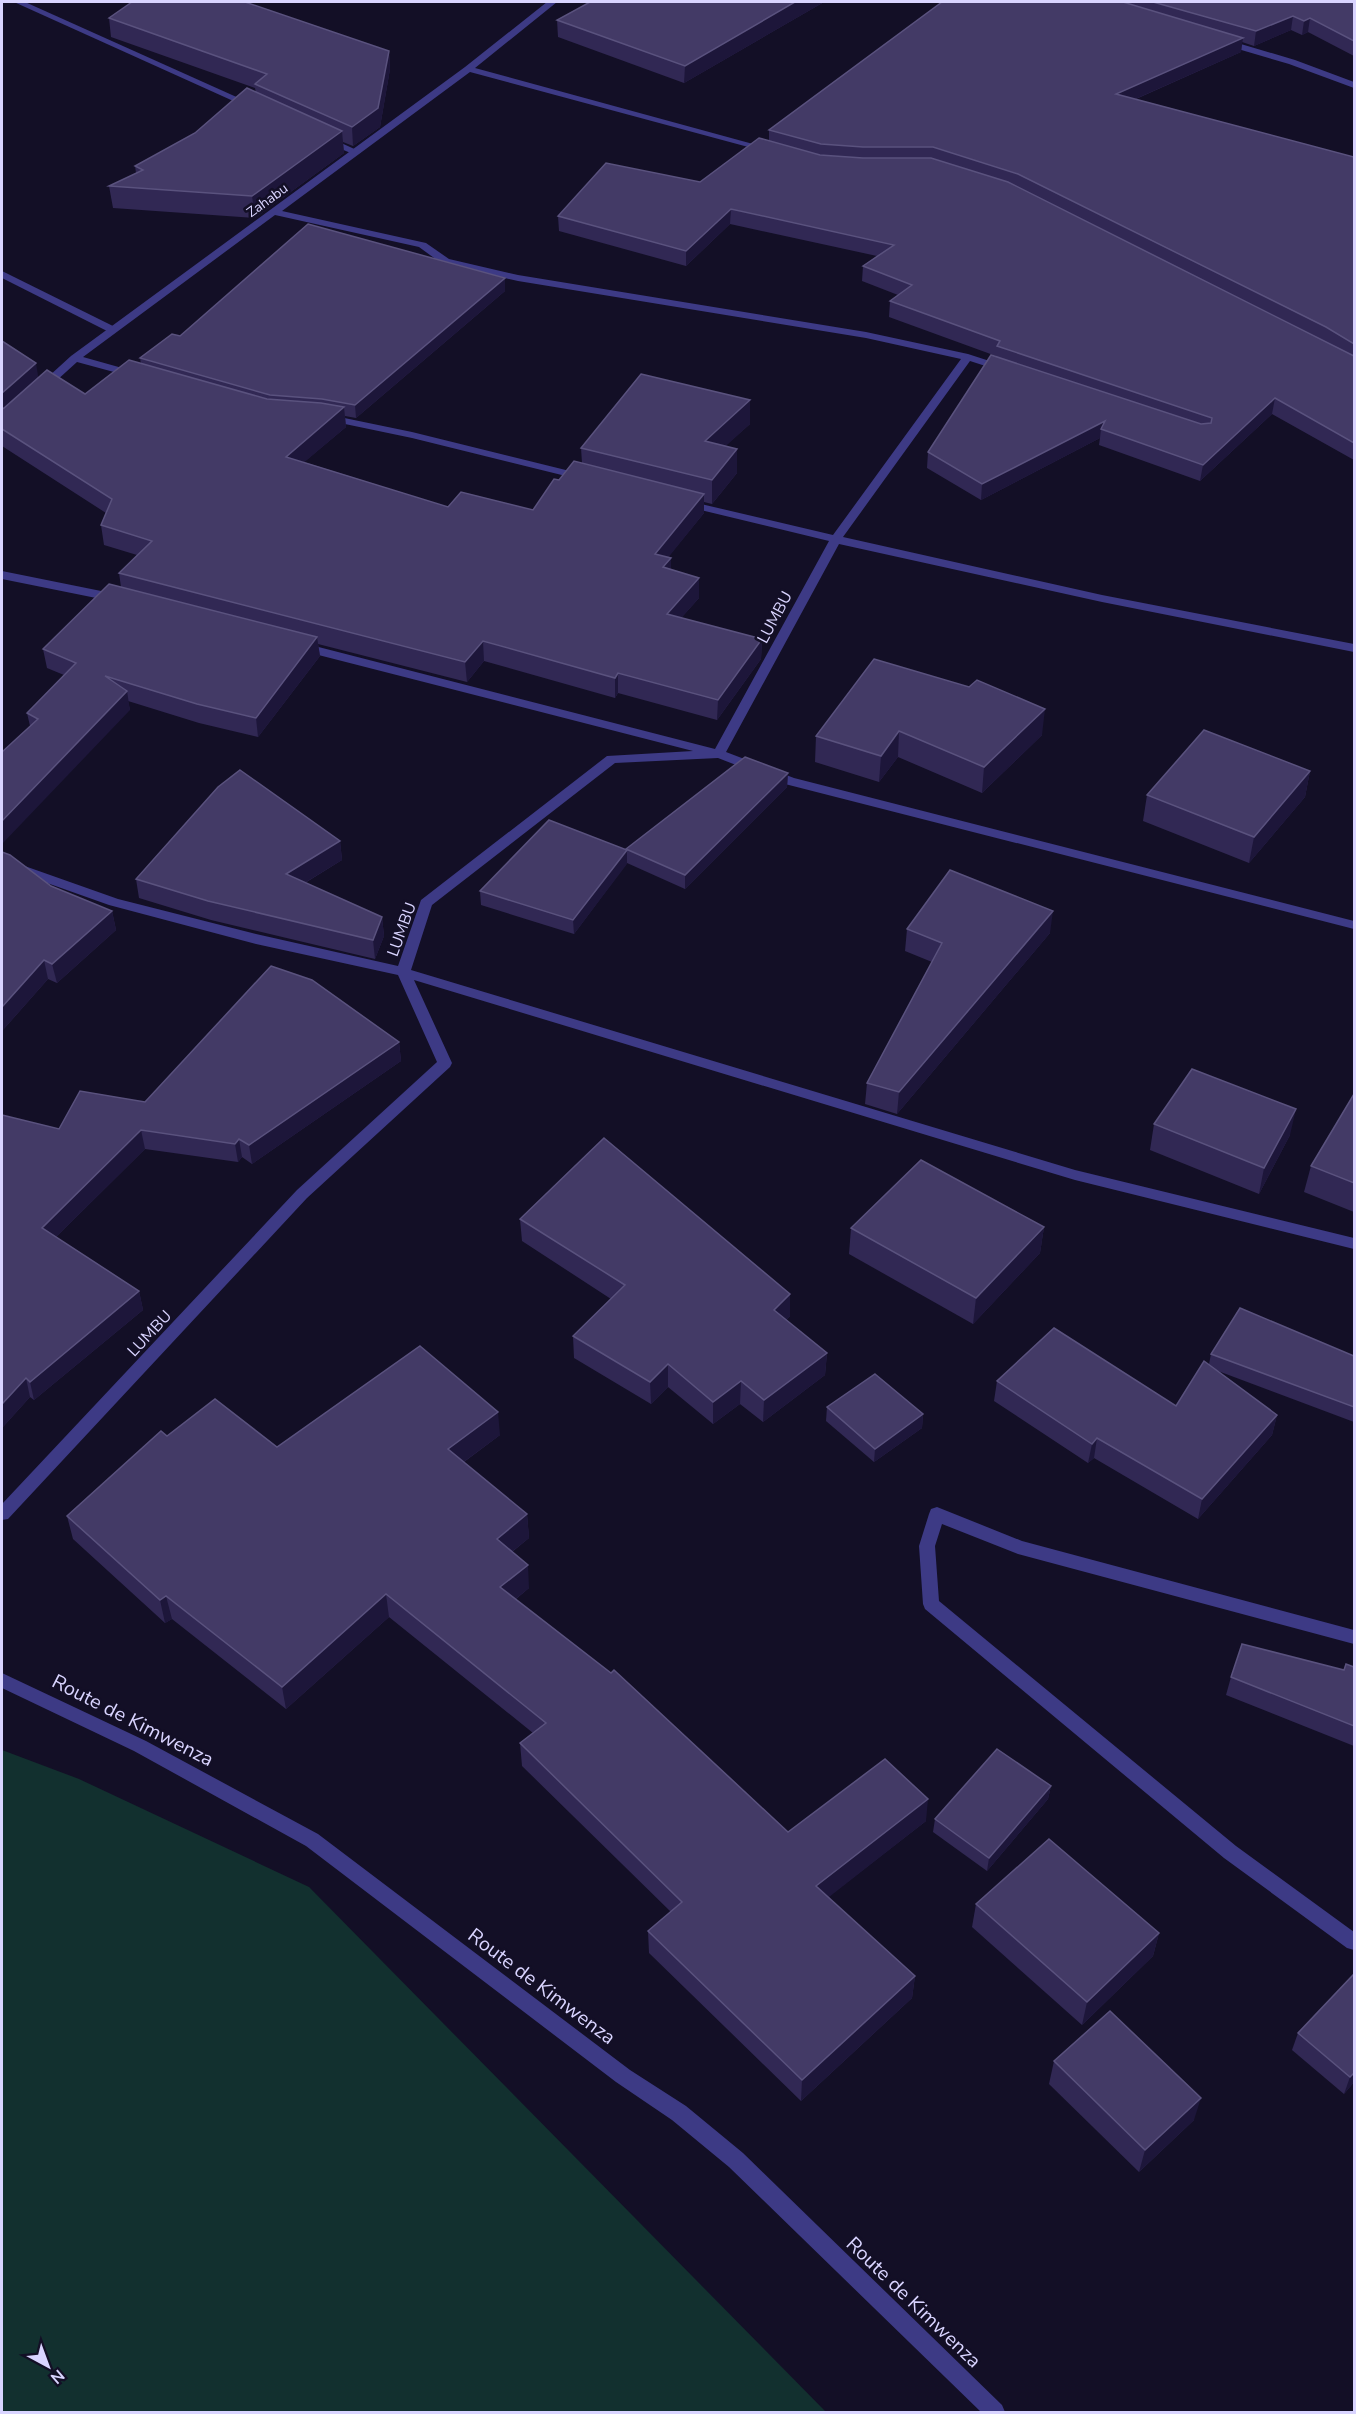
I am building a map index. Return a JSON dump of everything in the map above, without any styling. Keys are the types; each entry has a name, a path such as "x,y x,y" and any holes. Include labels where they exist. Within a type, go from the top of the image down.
{"street":[{"path":"19,2 259,109"},
{"name":"Zahabu","path":"34,395 75,358 468,69 552,2"},
{"path":"1210,37 1292,62 1354,85"},
{"path":"468,69 786,154"},
{"path":"313,133 356,152"},
{"path":"274,212 422,245 445,261 518,278 866,335 968,357 1013,372"},
{"path":"2,274 113,330"},
{"name":"LUMBU","path":"2,1514 302,1194 445,1063 403,972 426,903 612,759 719,754 835,540 968,357"},
{"path":"75,358 144,378"},
{"path":"314,415 412,435 595,480"},
{"path":"675,500 835,540 1176,616 1354,648"},
{"path":"2,575 125,600"},
{"path":"284,642 719,754 790,781 1354,925"},
{"path":"2,862 125,904 256,939 403,972 1075,1175 1354,1244"},
{"path":"1354,1637 1018,1547 991,1534 962,1527 937,1514 927,1546 932,1604 1230,1852 1354,1941"},
{"name":"Route de Kimwenza","path":"2,1680 140,1746 312,1840 623,2076 679,2113 736,2160 995,2412"}],"green space":[{"path":"2,1750 79,1779 309,1887 826,2412 2,2412"}],"building":[{"path":"132,2 245,2 389,51 378,108 352,127 255,84 267,74 109,18"},
{"path":"590,2 795,2 685,66 557,20"},
{"path":"942,2 1123,2 1243,38 1116,94 1354,157 1354,344 1326,327 1018,174 933,147 863,147 821,144 769,130"},
{"path":"1153,2 1354,2 1354,41 1310,18 1304,21 1293,16 1256,31"},
{"path":"247,88 342,131 252,196 109,186 143,170 135,166 195,133"},
{"path":"759,138 820,155 863,158 931,158 1008,182 1354,356 1354,443 1275,398 1203,465 1101,429 1105,421 982,484 928,452 991,355 1201,424 1211,423 1212,418 997,346 1000,341 890,301 912,285 863,266 894,245 731,209 686,251 558,216 606,163 700,182"},
{"path":"308,224 505,278 355,405 322,399 270,395 140,358 172,334 180,336"},
{"path":"2,341 36,363 2,393"},
{"path":"129,360 267,399 344,407 286,457 448,507 461,492 533,510 554,479 559,480 574,461 704,494 655,554 671,558 663,567 699,578 667,614 762,639 718,700 618,673 615,678 483,641 465,662 119,573 152,541 101,525 112,499 2,429 2,409 47,370 85,394"},
{"path":"641,374 750,400 705,441 737,449 712,480 581,448"},
{"path":"109,584 317,637 256,718 197,704 105,676 127,691 2,821 2,752 38,719 27,713 76,663 43,649"},
{"path":"874,659 969,687 977,680 1045,709 984,767 899,731 881,756 816,736"},
{"path":"1204,730 1310,771 1254,837 1147,795"},
{"path":"745,757 788,773 685,875 626,849"},
{"path":"240,770 340,841 286,874 382,917 373,940 208,901 136,879 218,787"},
{"path":"549,820 627,850 573,920 480,891"},
{"path":"2,852 10,855 51,886 112,911 52,964 44,960 2,1007"},
{"path":"950,870 1053,911 899,1092 867,1083 942,943 907,929"},
{"path":"271,966 312,980 399,1042 249,1145 239,1139 235,1144 141,1130 42,1228 139,1291 30,1382 26,1378 2,1404 2,1115 59,1129 80,1091 145,1102"},
{"path":"1192,1069 1296,1109 1264,1168 1154,1124"},
{"path":"1354,1094 1354,1183 1311,1166"},
{"path":"604,1138 790,1294 774,1310 827,1353 764,1400 741,1381 713,1402 668,1364 650,1382 573,1336 625,1285 520,1219"},
{"path":"921,1160 1044,1227 976,1298 851,1228"},
{"path":"1240,1308 1354,1356 1354,1407 1211,1354"},
{"path":"1054,1328 1176,1406 1204,1361 1277,1415 1202,1499 1097,1438 1092,1444 997,1381"},
{"path":"420,1346 498,1412 448,1449 527,1514 497,1539 528,1565 500,1587 611,1673 614,1670 788,1832 885,1759 928,1799 816,1886 915,1976 802,2080 648,1931 682,1902 520,1743 546,1723 386,1594 282,1687 166,1596 160,1600 67,1516 161,1431 167,1436 215,1399 277,1447"},
{"path":"875,1374 923,1414 875,1449 827,1407"},
{"path":"1242,1644 1344,1670 1346,1664 1354,1667 1354,1726 1231,1677"},
{"path":"997,1749 1051,1786 989,1858 935,1819"},
{"path":"1049,1839 1159,1933 1087,2002 976,1904"},
{"path":"1354,1974 1354,2073 1350,2077 1298,2033"},
{"path":"1110,2011 1201,2098 1145,2150 1054,2061"}]}
